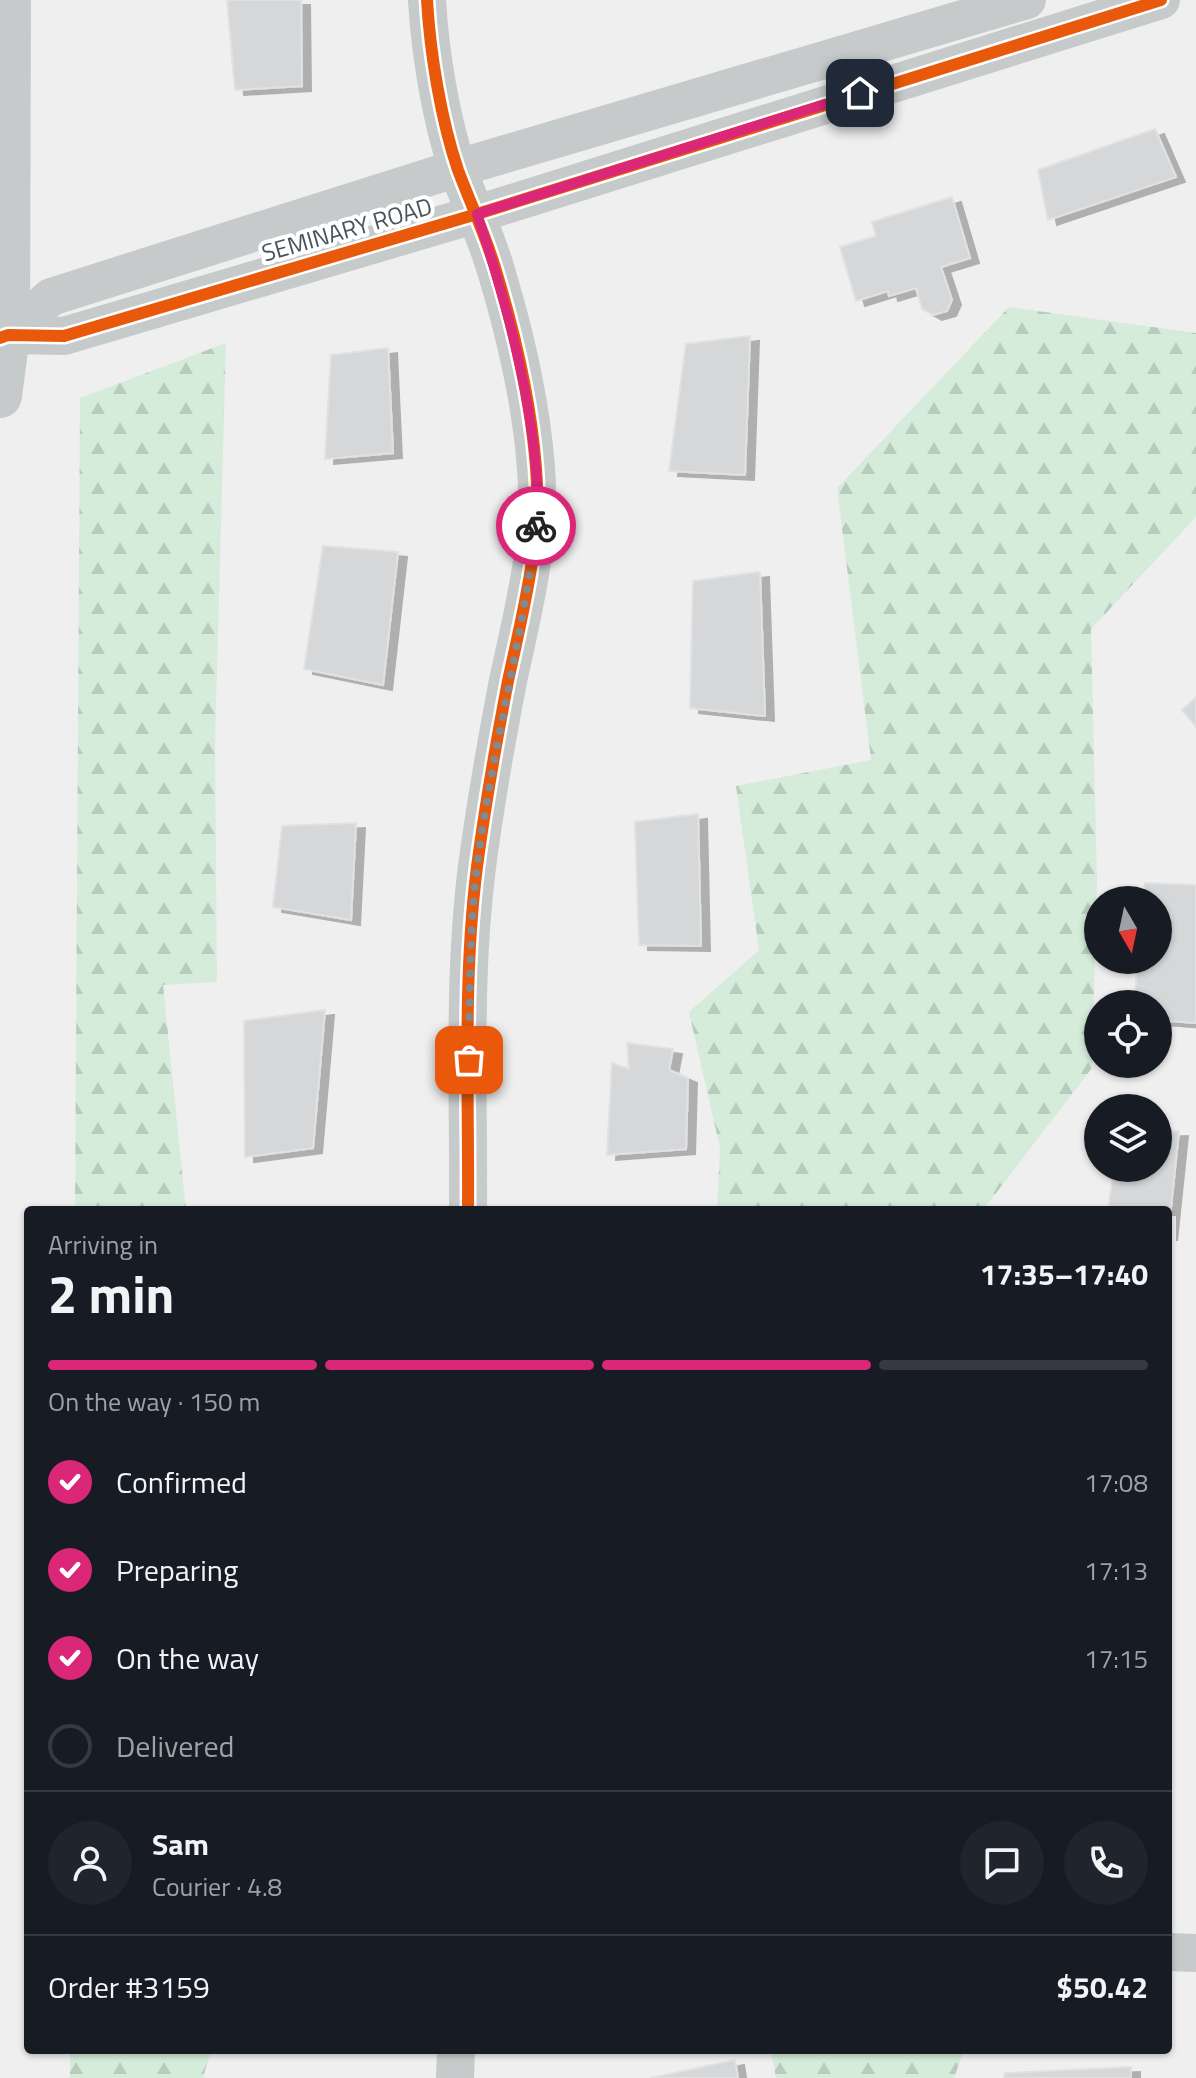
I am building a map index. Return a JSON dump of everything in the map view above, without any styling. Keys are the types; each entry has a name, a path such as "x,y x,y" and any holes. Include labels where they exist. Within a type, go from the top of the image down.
{"main road":[{"path":"0,396 4,337 9,0"}],"street":[{"path":"427,0 439,91 458,168 497,273 526,389 536,469 537,518 529,585 498,730 478,855 470,970 468,1206"},
{"name":"SEMINARY ROAD","path":"4,337 51,297 458,168 1027,0"},
{"name":"SEMINARY ROAD","path":"4,337 64,336 477,214 1089,11 1161,0"},
{"path":"1172,1952 1196,1953"},
{"path":"455,2078 456,2054"}],"green space":[{"path":"1009,307 1196,333 1196,517 1091,629 1097,878 1097,886 1084,886 1084,974 1094,974 1094,990 1084,990 1084,1078 986,1206 717,1206 720,1148 689,1012 759,950 736,786 871,760 837,488"},
{"path":"226,343 215,742 217,982 163,985 186,1206 75,1206 80,398"},
{"path":"70,2054 210,2054 203,2078 70,2078"},
{"path":"772,2054 963,2054 954,2078 776,2078"}],"building":[{"path":"227,0 301,0 302,86 235,90"},
{"path":"1155,129 1176,177 1048,220 1038,170"},
{"path":"952,197 970,258 941,267 952,300 947,311 933,315 922,309 916,288 889,296 888,291 856,301 840,247 876,236 872,222"},
{"path":"750,336 745,475 669,471 686,344"},
{"path":"388,348 393,453 325,459 331,355"},
{"path":"323,546 398,552 383,685 304,669"},
{"path":"760,572 765,716 690,708 693,581"},
{"path":"1196,697 1196,727 1182,710"},
{"path":"698,814 701,946 639,945 635,822"},
{"path":"356,823 351,920 273,907 282,826"},
{"path":"1145,883 1196,885 1196,1023 1172,1021 1172,990 1135,990 1137,974 1172,974 1172,886 1145,886"},
{"path":"325,1010 313,1148 245,1157 244,1021"},
{"path":"627,1043 673,1049 669,1070 688,1078 686,1149 607,1155 612,1063 629,1069"},
{"path":"1172,1131 1179,1131 1171,1206 1109,1206 1112,1182 1172,1182"},
{"path":"735,2060 738,2078 651,2078"},
{"path":"1131,2067 1131,2078 1004,2078 1005,2073"}],"cycle path":[{"path":"427,0 446,130 493,261 516,346 530,419 537,495 530,575 496,745 474,896 468,986 468,1206"},
{"path":"0,338 8,335 64,336 477,214 1161,0"}],"way so far":[{"path":"469,1060 470,970 478,855 498,730 529,585 536,526"}],"route":[{"path":"536,526 536,469 526,389 497,273 477,214 860,93"}]}
